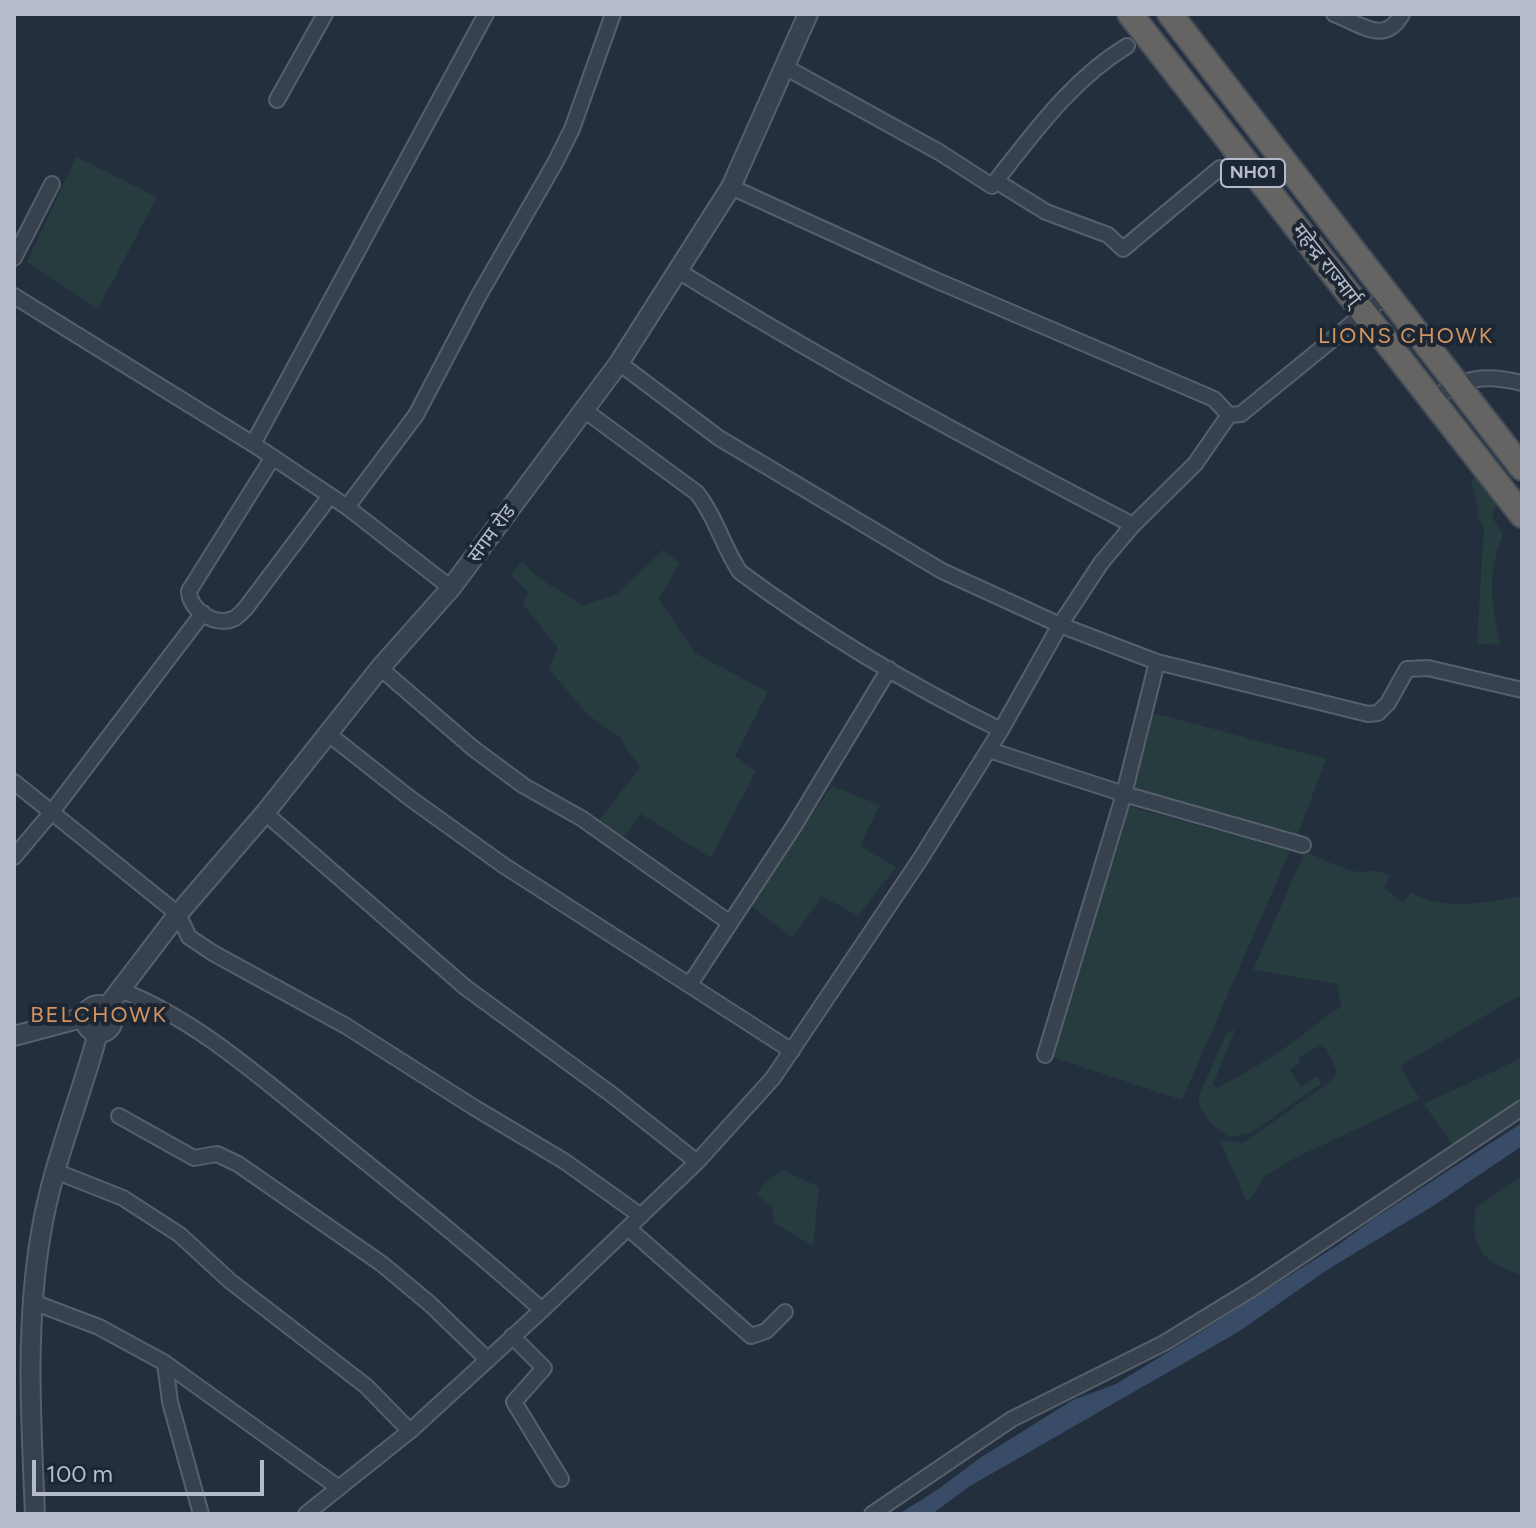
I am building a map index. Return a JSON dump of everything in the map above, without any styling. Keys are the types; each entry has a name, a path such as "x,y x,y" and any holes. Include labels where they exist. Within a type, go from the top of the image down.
{"highway":[{"name":"महेन्द्र राज्मार्ग्","path":"1130,14 1522,515"},
{"name":"महेन्द्र राज्मार्ग्","path":"1170,14 1522,468"}],"street":[{"path":"277,100 325,14"},
{"path":"253,444 486,14"},
{"path":"347,507 416,415 478,297 555,163 572,129 613,14"},
{"path":"1334,14 1381,32 1392,29 1402,14"},
{"name":"संगम रोड","path":"107,1007 178,914 265,813 380,668 451,588 619,363 680,272 731,187 805,15"},
{"path":"785,67 939,152 992,186 1088,72 1127,46"},
{"path":"996,181 1046,212 1108,235 1123,249 1220,168"},
{"path":"14,258 52,184"},
{"path":"731,187 919,273 1214,399 1229,415"},
{"path":"680,272 972,442 1133,525"},
{"path":"1229,415 1241,414 1388,294"},
{"path":"14,296 273,457 347,507 451,588"},
{"path":"619,363 719,438 942,571 1060,625 1157,662 1368,714 1378,713 1388,703 1407,669 1428,668 1522,690"},
{"path":"1432,399 1457,383 1474,378 1497,377 1522,383"},
{"path":"584,410 697,493 709,509 740,572 889,669 1001,730"},
{"path":"306,1514 410,1431 542,1310 697,1162 764,1089 921,858 1001,730 1060,625 1101,563 1133,525 1195,464 1229,415"},
{"path":"273,457 189,591 189,601 203,613 225,621 235,618 245,609 330,496"},
{"path":"14,857 203,613"},
{"path":"1045,1055 1124,794 1157,662"},
{"path":"380,668 474,749 524,786 593,827 730,923"},
{"path":"690,984 843,748 889,669"},
{"path":"327,733 411,799 503,865 792,1051"},
{"path":"989,750 1124,794 1303,845"},
{"path":"14,782 178,914 189,937 346,1026 564,1161 641,1216"},
{"path":"265,813 465,987 611,1094 697,1162"},
{"path":"120,990 171,1013 262,1080 481,1255 542,1310"},
{"path":"14,1036 85,1017 93,1006 107,1007 112,1023 98,1033 89,1029 85,1017"},
{"path":"35,1514 30,1398 33,1302 41,1232 55,1171 84,1086 98,1033"},
{"path":"872,1514 1012,1419 1164,1343 1252,1289 1522,1108"},
{"path":"119,1116 194,1158 217,1154 238,1164 382,1264 430,1304 488,1360"},
{"path":"55,1171 123,1198 180,1235 230,1281 366,1386 410,1431"},
{"path":"628,1228 751,1336 766,1331 785,1312"},
{"path":"33,1302 99,1327 165,1363 339,1488"},
{"path":"512,1336 544,1368 514,1402 561,1479"},
{"path":"165,1363 170,1402 201,1514"}],"green space":[{"path":"76,157 157,197 98,309 27,262"},
{"path":"1478,474 1498,500 1492,517 1503,535 1492,576 1500,645 1477,644 1484,526 1477,517 1479,514 1471,482"},
{"path":"663,550 679,563 659,599 695,653 768,692 735,756 756,771 711,858 641,814 622,840 598,821 640,768 620,738 588,715 549,669 558,648 523,604 528,593 511,574 522,562 540,579 583,605 616,595"},
{"path":"1154,713 1326,759 1298,834 1132,789"},
{"path":"832,786 880,805 860,846 896,867 858,916 822,896 792,938 749,904"},
{"path":"1128,806 1290,851 1182,1100 1050,1056"},
{"path":"1305,851 1348,869 1385,873 1390,877 1384,888 1404,903 1411,892 1451,904 1522,896 1522,994 1400,1066 1420,1099 1295,1158 1265,1176 1251,1198 1246,1200 1220,1140 1243,1143 1333,1080 1337,1072 1326,1048 1319,1046 1298,1058 1300,1062 1290,1070 1301,1087 1317,1076 1321,1084 1252,1132 1231,1137 1209,1120 1199,1102 1226,1034 1235,1029 1213,1084 1217,1088 1280,1051 1341,1007 1337,984 1253,970"},
{"path":"1522,1058 1522,1103 1454,1147 1424,1104"},
{"path":"782,1170 819,1187 813,1246 773,1222 773,1208 756,1194"},
{"path":"1522,1175 1522,1275 1498,1265 1482,1252 1477,1244 1474,1222 1476,1208"}],"water":[{"path":"1522,1123 1522,1146 1433,1206 1330,1268 1238,1332 970,1486 932,1514 899,1514 980,1458 1073,1400 1116,1384 1191,1338"}],"district":[{"name":"LIONS CHOWK","path":"1406,337"},
{"name":"BELCHOWK","path":"99,1016"}]}
